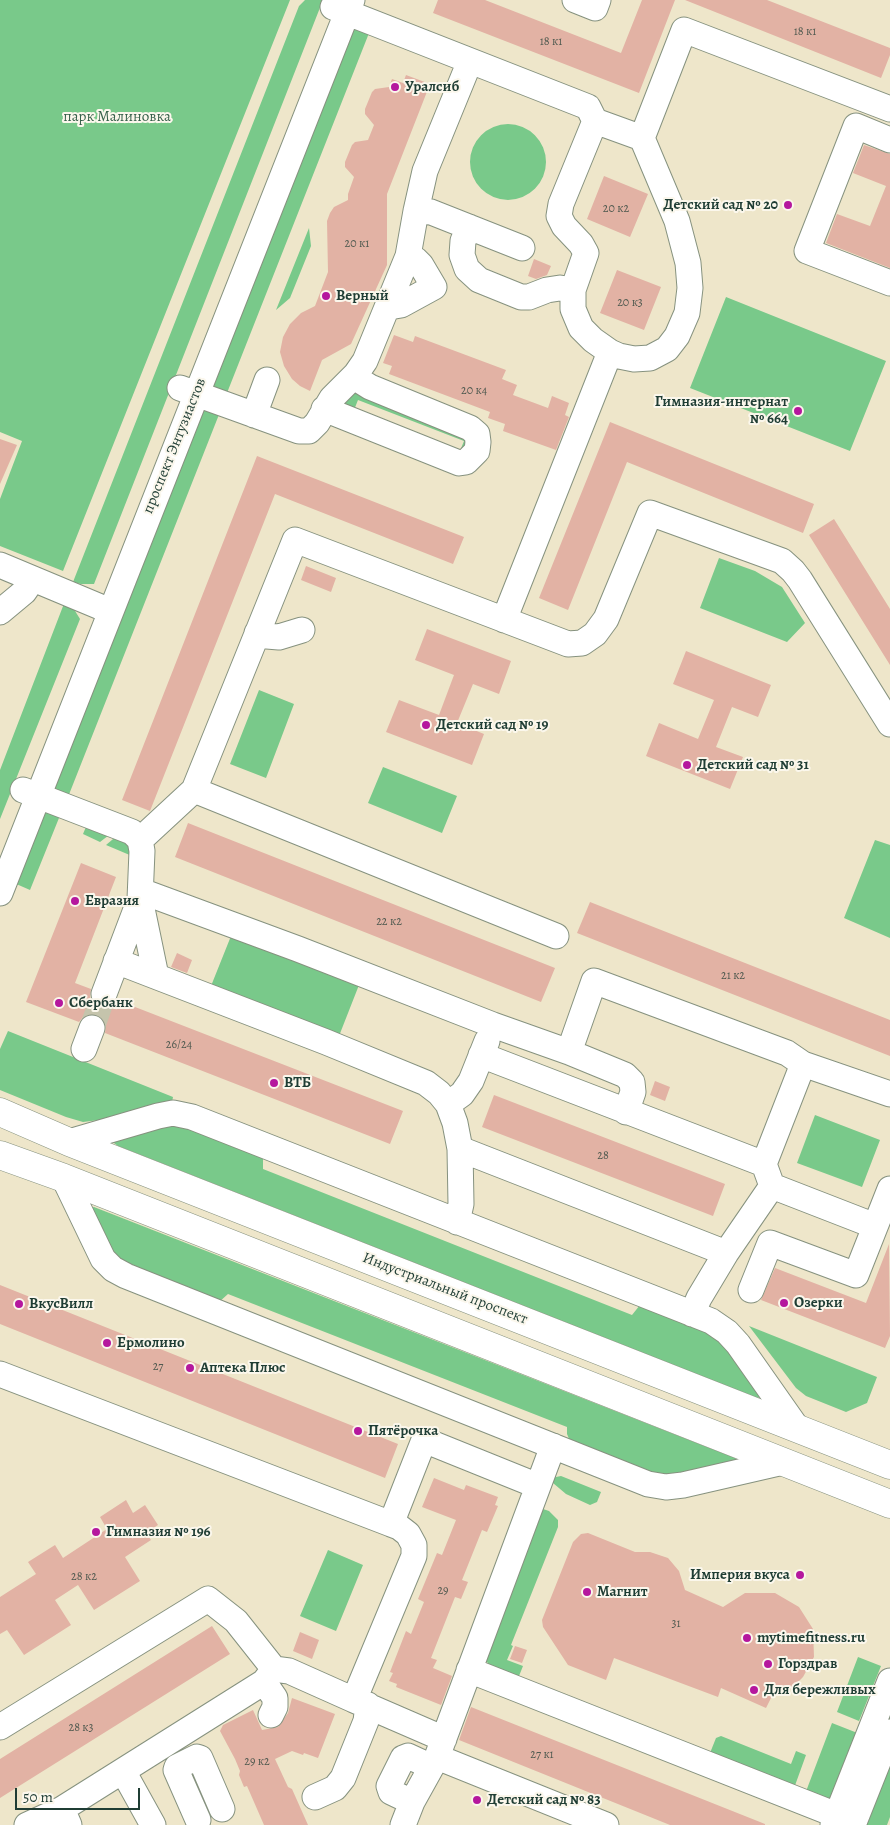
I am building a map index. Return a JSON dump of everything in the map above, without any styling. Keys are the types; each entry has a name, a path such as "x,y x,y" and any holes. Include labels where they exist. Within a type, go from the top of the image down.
{"main road":[{"name":"Индустриальный проспект","path":"0,1112 69,1142 890,1465"},
{"path":"0,1155 64,1178 890,1504"}],"street":[{"path":"574,0 596,8 598,0"},
{"path":"341,5 470,61 588,107 595,121 642,138"},
{"name":"проспект Энтузиастов","path":"0,893 30,792 341,5"},
{"path":"595,121 561,204 559,216 564,226 581,244 586,253 573,290 573,309 581,328 592,340 610,352 634,359 650,358 667,349 677,336 687,313 690,288 688,263 677,221 642,138 684,30 890,109"},
{"path":"188,391 300,431 309,431 316,423 324,409 344,384 356,374 365,361 408,256 425,171 470,61"},
{"path":"890,140 856,126 807,251 890,283"},
{"path":"416,210 431,212 522,248"},
{"path":"469,227 463,241 462,256 467,269 479,280 521,297 529,297 547,290 560,288 573,290"},
{"path":"388,305 400,305 434,287 421,264 408,256"},
{"path":"504,620 610,352"},
{"path":"324,409 459,463 466,462 477,451 477,434 470,428 370,387 362,382 356,374"},
{"path":"254,415 267,380"},
{"path":"140,840 194,790 295,540 568,644 582,643 595,634 606,619 650,513 782,561 800,580 890,724"},
{"path":"0,565 102,608"},
{"path":"0,612 24,592 33,579"},
{"path":"257,633 280,637 302,630"},
{"path":"194,790 556,936"},
{"path":"30,792 132,832 140,840 142,851 140,895 156,976"},
{"name":"проспект Энтузиастов","path":"0,846 30,792"},
{"path":"104,994 140,895"},
{"path":"140,895 569,1052 625,1075 632,1082 633,1092 626,1112"},
{"path":"116,961 326,1042 426,1083 439,1093 448,1104 455,1123 460,1149 461,1204 457,1222"},
{"path":"569,1052 594,980 787,1053 803,1064 890,1094"},
{"path":"448,1104 462,1094 471,1081 493,1025"},
{"path":"481,1055 626,1112 768,1175 875,1226"},
{"path":"692,1314 699,1298 726,1253 768,1175 803,1064"},
{"path":"69,1142 158,1116 174,1113 192,1117 711,1321 727,1332 738,1344 797,1428"},
{"path":"460,1149 726,1253"},
{"path":"64,1178 102,1259 113,1269 126,1276 648,1484 666,1487 683,1485 783,1462"},
{"path":"751,1290 770,1243 856,1275 890,1189"},
{"path":"0,1374 399,1527 408,1534 414,1545 414,1556 361,1703 366,1721 344,1778 336,1788 315,1797"},
{"path":"391,1524 424,1440 538,1486"},
{"path":"403,1825 470,1670 552,1446"},
{"path":"0,1727 208,1599 236,1621 269,1675 275,1698 275,1707 272,1715"},
{"path":"470,1670 844,1822"},
{"path":"27,1825 65,1817 124,1771 269,1675 289,1671 361,1703 434,1753 606,1825"},
{"path":"844,1822 890,1680"},
{"path":"844,1822 890,1732"},
{"path":"175,1738 187,1762"},
{"path":"198,1820 176,1770 177,1767 197,1757 200,1758 222,1809"},
{"path":"124,1771 153,1825"}],"green space":[{"name":"парк Малиновка","path":"0,0 290,0 63,571 0,546 0,499 22,441 0,432"},
{"path":"305,0 323,0 94,584 73,582 299,6"},
{"path":"353,23 371,28 225,398 208,391"},
{"path":"501,124 515,124 529,130 540,141 544,147 546,162 544,177 535,189 523,198 501,200 487,194 476,183 470,169 470,155 476,141 487,130"},
{"path":"309,228 311,246 290,298 276,310"},
{"path":"726,297 886,361 850,451 690,388"},
{"path":"351,389 472,443 460,451 464,441 358,400 354,410 343,404"},
{"path":"202,407 220,412 68,797 50,790"},
{"path":"719,558 755,571 782,587 805,623 787,642 700,608"},
{"path":"65,601 72,606 80,619 0,819 0,770"},
{"path":"259,690 294,704 266,778 230,764"},
{"path":"383,767 457,796 442,833 368,803"},
{"path":"44,806 61,813 30,890 14,883"},
{"path":"88,822 113,832 100,842 83,834"},
{"path":"119,834 125,836 132,856 106,845"},
{"path":"875,840 890,845 890,938 844,918"},
{"path":"231,936 359,985 339,1036 211,986"},
{"path":"8,1031 173,1097 172,1102 107,1119 83,1122 0,1090 0,1049"},
{"path":"815,1115 880,1140 862,1187 797,1163"},
{"path":"181,1123 263,1156 263,1169 632,1315 640,1305 718,1336 760,1397 758,1398 114,1143 114,1139"},
{"path":"94,1207 737,1460 666,1478 570,1441 567,1427 228,1294 218,1303 119,1265 90,1208"},
{"path":"749,1326 877,1377 867,1403 846,1412 806,1396 796,1388"},
{"path":"561,1476 601,1492 597,1502 590,1505 566,1494 553,1483 551,1478"},
{"path":"538,1510 549,1511 558,1520 558,1527 511,1645 513,1646 507,1660 523,1666 517,1681 492,1669 485,1659"},
{"path":"328,1550 363,1565 336,1631 300,1616"},
{"path":"858,1657 881,1666 859,1721 837,1712"},
{"path":"832,1723 860,1734 832,1805 805,1794"},
{"path":"721,1736 791,1764 796,1751 806,1755 793,1791 710,1753 716,1738"},
{"path":"890,1757 890,1817 887,1825 863,1825"}],"building":[{"path":"438,0 485,0 621,53 642,0 675,0 639,93 433,13"},
{"path":"685,0 767,0 890,48 890,55 881,78"},
{"path":"406,75 430,84 387,194 387,265 351,344 322,360 310,391 292,379 284,366 280,352 283,337 290,324 301,313 315,306 328,272 327,221 334,207 348,200 348,194 354,177 345,167 345,162 352,145 355,142 368,140 374,125 365,114 365,109 372,92 375,89 389,87 392,79 403,83"},
{"path":"864,145 890,154 890,268 826,243 837,214 870,226 886,186 853,173"},
{"path":"604,176 648,194 630,237 587,219"},
{"path":"534,259 551,266 547,275 536,279 528,276"},
{"path":"617,270 661,287 644,330 600,313"},
{"path":"394,335 413,342 415,336 506,370 502,379 517,385 513,395 548,408 552,396 569,403 565,415 569,417 556,450 503,431 505,424 488,418 490,412 389,374 392,366 383,363"},
{"path":"610,422 814,504 803,533 627,462 568,610 539,598"},
{"path":"0,439 17,445 0,484"},
{"path":"257,456 464,537 453,564 275,494 150,811 122,800"},
{"path":"834,519 890,609 890,665 809,535"},
{"path":"306,566 336,578 331,592 301,580"},
{"path":"427,629 511,661 499,694 473,684 457,723 484,734 472,765 386,732 399,700 439,715 454,675 415,660"},
{"path":"686,651 771,685 758,717 732,707 716,747 743,757 730,789 646,756 659,723 698,739 714,700 673,684"},
{"path":"188,823 555,968 541,1002 175,857"},
{"path":"81,863 116,877 75,983 91,989 90,997 93,1003 99,1008 107,1008 117,1000 403,1111 390,1144 105,1033 106,1025 98,1015 89,1014 79,1022 26,1002"},
{"path":"590,902 890,1020 890,1056 577,933"},
{"path":"177,953 192,960 187,973 171,967"},
{"path":"655,1081 670,1087 665,1101 650,1095"},
{"path":"494,1095 725,1184 713,1216 482,1127"},
{"path":"889,1244 890,1336 885,1348 761,1300 775,1268 866,1303"},
{"path":"0,1285 398,1444 385,1478 0,1324"},
{"path":"434,1478 464,1490 466,1485 498,1497 495,1505 498,1506 487,1532 482,1530 462,1580 468,1582 461,1599 455,1597 431,1658 437,1660 433,1668 452,1676 441,1705 396,1687 397,1684 389,1681 393,1673 390,1672 406,1631 411,1634 424,1602 418,1599 437,1553 442,1555 456,1520 422,1507"},
{"path":"126,1500 133,1513 145,1505 158,1525 146,1533 151,1540 125,1557 140,1581 94,1610 78,1585 55,1600 71,1625 24,1655 7,1630 0,1634 0,1597 36,1574 28,1562 55,1545 63,1558 107,1529 100,1517"},
{"path":"588,1533 635,1552 650,1552 668,1558 679,1571 685,1590 723,1607 745,1593 775,1593 799,1607 813,1629 814,1657 803,1677 790,1690 772,1696 766,1708 721,1688 718,1697 614,1658 606,1680 568,1665 543,1627 542,1620 573,1542 581,1534"},
{"path":"212,1626 230,1654 0,1798 0,1759"},
{"path":"300,1632 319,1640 312,1659 293,1651"},
{"path":"515,1646 527,1650 522,1663 510,1659"},
{"path":"292,1698 335,1714 318,1758 292,1751 275,1759 288,1787 292,1789 308,1825 264,1825 247,1786 244,1787 235,1759 220,1731 223,1725 253,1710 262,1730 278,1727 288,1713"},
{"path":"471,1707 765,1825 670,1825 459,1740"}],"tunnel":[{"path":"92,1028 104,994"}],"place":[{"name":"Уралсиб","path":"395,87"},
{"name":"Детский сад № 20","path":"788,205"},
{"name":"Верный","path":"326,296"},
{"name":"Гимназия-интернат № 664","path":"798,411"},
{"name":"Детский сад № 19","path":"426,725"},
{"name":"Детский сад № 31","path":"687,765"},
{"name":"Евразия","path":"75,901"},
{"name":"Сбербанк","path":"59,1003"},
{"name":"ВТБ","path":"274,1083"},
{"name":"Озерки","path":"784,1303"},
{"name":"ВкусВилл","path":"19,1304"},
{"name":"Ермолино","path":"107,1343"},
{"name":"Аптека Плюс","path":"190,1368"},
{"name":"Пятёрочка","path":"358,1431"},
{"name":"Гимназия № 196","path":"96,1532"},
{"name":"Империя вкуса","path":"800,1575"},
{"name":"Магнит","path":"587,1592"},
{"name":"mytimefitness.ru","path":"747,1638"},
{"name":"Горздрав","path":"768,1664"},
{"name":"Для бережливых","path":"754,1690"},
{"name":"Детский сад № 83","path":"477,1800"}]}
